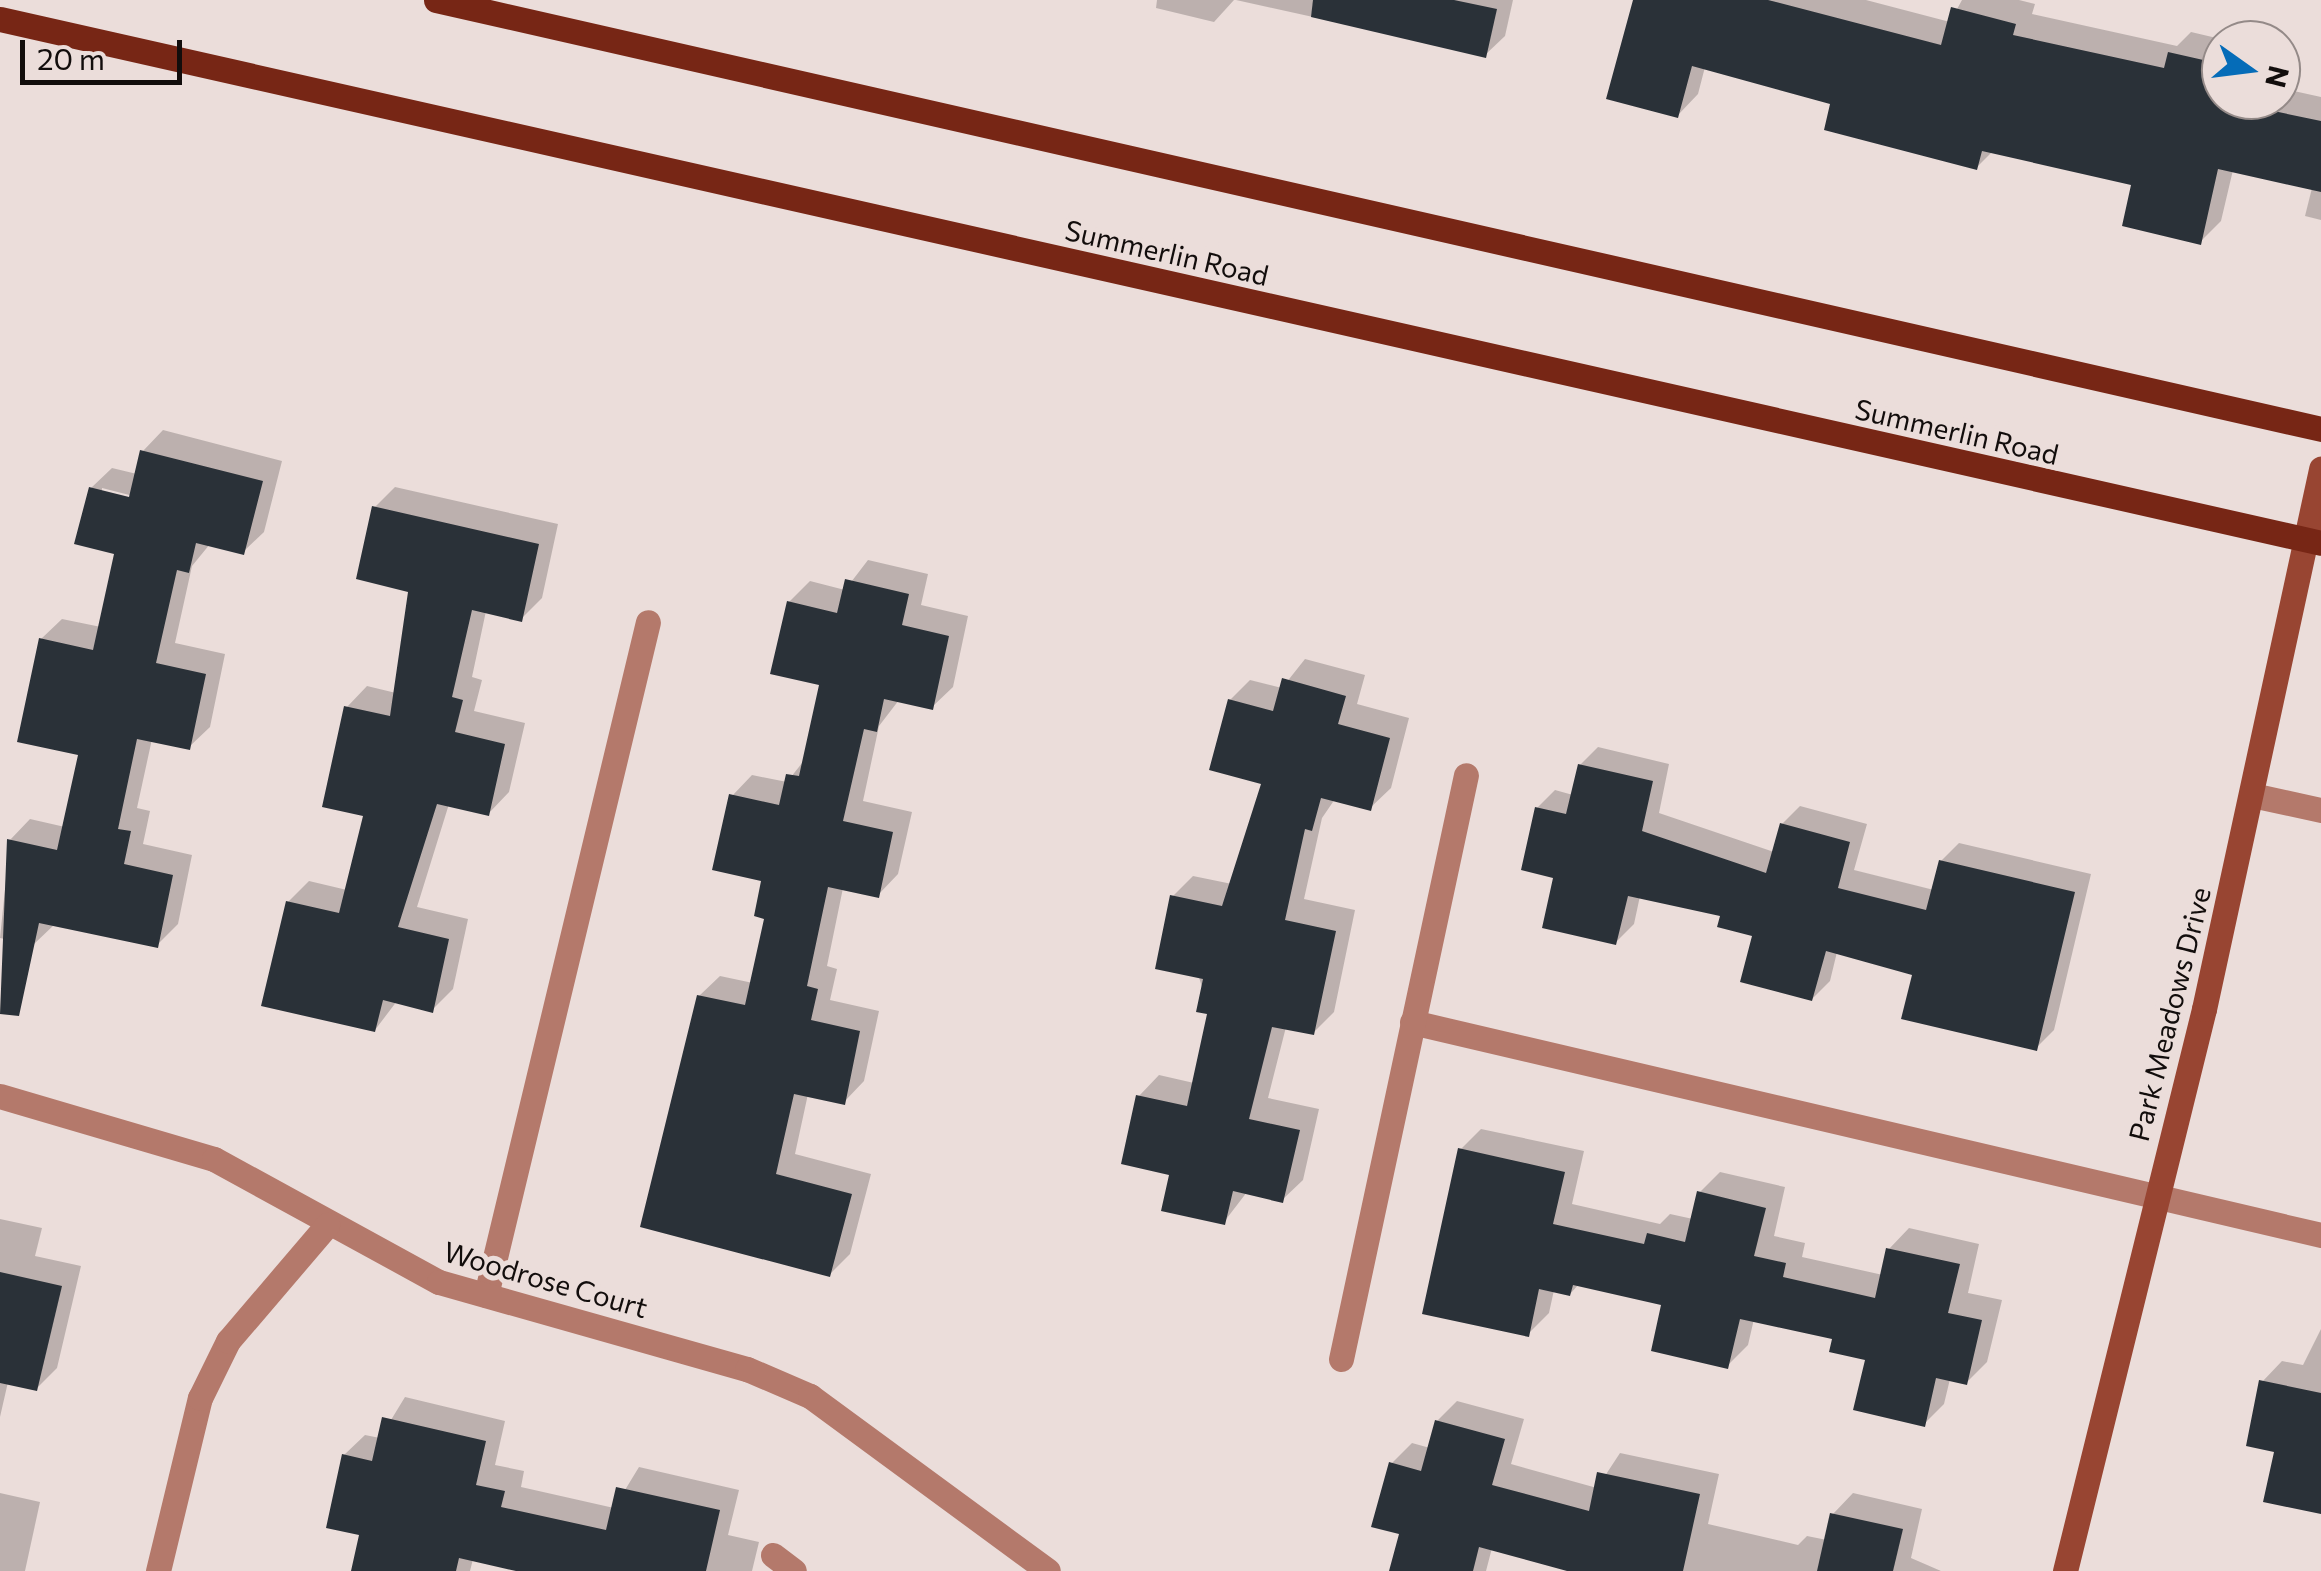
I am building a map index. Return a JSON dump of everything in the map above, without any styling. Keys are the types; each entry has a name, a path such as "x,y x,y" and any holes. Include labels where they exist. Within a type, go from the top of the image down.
{"main road":[{"path":"436,0 2321,429"},
{"name":"Summerlin Road","path":"0,19 2313,542"}],"street":[{"name":"Park Meadows Drive","path":"2065,1571 2313,542 2321,469"},
{"path":"486,1295 648,622"},
{"path":"1341,1359 1466,775"},
{"path":"2252,794 2321,810"},
{"path":"1412,1022 2321,1236"},
{"name":"Woodrose Court","path":"0,1096 150,1134 328,1225 486,1295 748,1368 810,1396 1048,1571"},
{"path":"158,1571 200,1398 228,1341 328,1225"},
{"path":"773,1555 794,1571"}],"building":[{"path":"1313,0 1454,0 1497,9 1486,58 1311,17"},
{"path":"1633,0 1768,0 1941,45 1951,7 2016,24 2013,35 2164,68 2168,52 2201,59 2201,120 2301,120 2301,117 2321,121 2321,192 2218,169 2201,245 2122,226 2131,185 1982,151 1977,170 1824,130 1830,104 1692,66 1678,118 1606,99"},
{"path":"140,450 263,481 244,555 196,543 189,573 177,570 156,663 206,674 190,750 137,739 118,829 131,831 124,864 173,875 158,948 39,923 19,1016 0,1014 7,839 57,850 78,755 17,742 39,638 93,650 114,554 74,544 89,487 129,497"},
{"path":"372,506 539,544 522,622 472,610 452,697 463,700 455,732 505,744 489,816 437,804 398,927 449,939 433,1013 383,1000 375,1032 261,1006 286,901 339,913 363,816 322,807 344,706 390,716 408,592 356,579"},
{"path":"845,579 909,594 902,625 949,636 933,710 884,699 877,732 864,729 843,821 893,832 879,898 828,887 807,986 818,989 811,1020 860,1031 845,1105 794,1094 776,1174 852,1194 830,1277 640,1227 697,995 745,1005 764,919 754,916 761,881 712,870 729,794 779,805 786,774 799,776 819,685 770,674 787,601 837,613"},
{"path":"1282,678 1346,696 1338,724 1390,738 1371,811 1321,798 1312,831 1305,829 1285,920 1336,931 1314,1035 1272,1027 1249,1119 1300,1130 1283,1203 1233,1191 1225,1225 1161,1211 1169,1175 1121,1164 1136,1095 1187,1106 1207,1014 1196,1012 1203,979 1155,969 1170,895 1222,906 1261,784 1209,770 1228,699 1273,711"},
{"path":"1578,764 1653,781 1642,831 1766,873 1780,823 1850,842 1838,888 1926,910 1939,860 2075,892 2037,1051 1901,1019 1912,975 1826,951 1812,1001 1740,982 1752,936 1717,927 1720,916 1628,896 1616,945 1542,928 1553,878 1521,870 1535,807 1566,814"},
{"path":"1458,1148 1565,1172 1553,1224 1644,1244 1647,1233 1685,1242 1697,1191 1766,1208 1754,1256 1786,1263 1783,1277 1875,1298 1886,1248 1960,1264 1948,1313 1982,1320 1967,1385 1936,1378 1925,1427 1853,1410 1865,1360 1829,1352 1832,1339 1740,1319 1728,1369 1651,1351 1661,1305 1573,1285 1570,1296 1539,1289 1529,1337 1422,1314"},
{"path":"0,1272 62,1286 37,1391 0,1383"},
{"path":"2259,1380 2321,1393 2321,1514 2263,1502 2274,1452 2246,1446"},
{"path":"382,1417 486,1441 476,1485 505,1491 501,1507 606,1530 616,1487 720,1510 706,1571 516,1571 459,1558 456,1571 351,1571 359,1535 326,1528 342,1454 372,1461"},
{"path":"1435,1420 1505,1439 1492,1485 1589,1511 1597,1472 1700,1494 1683,1571 1567,1571 1479,1547 1473,1571 1389,1571 1399,1534 1371,1527 1389,1462 1421,1471"},
{"path":"1830,1513 1903,1529 1893,1571 1817,1571"}]}
